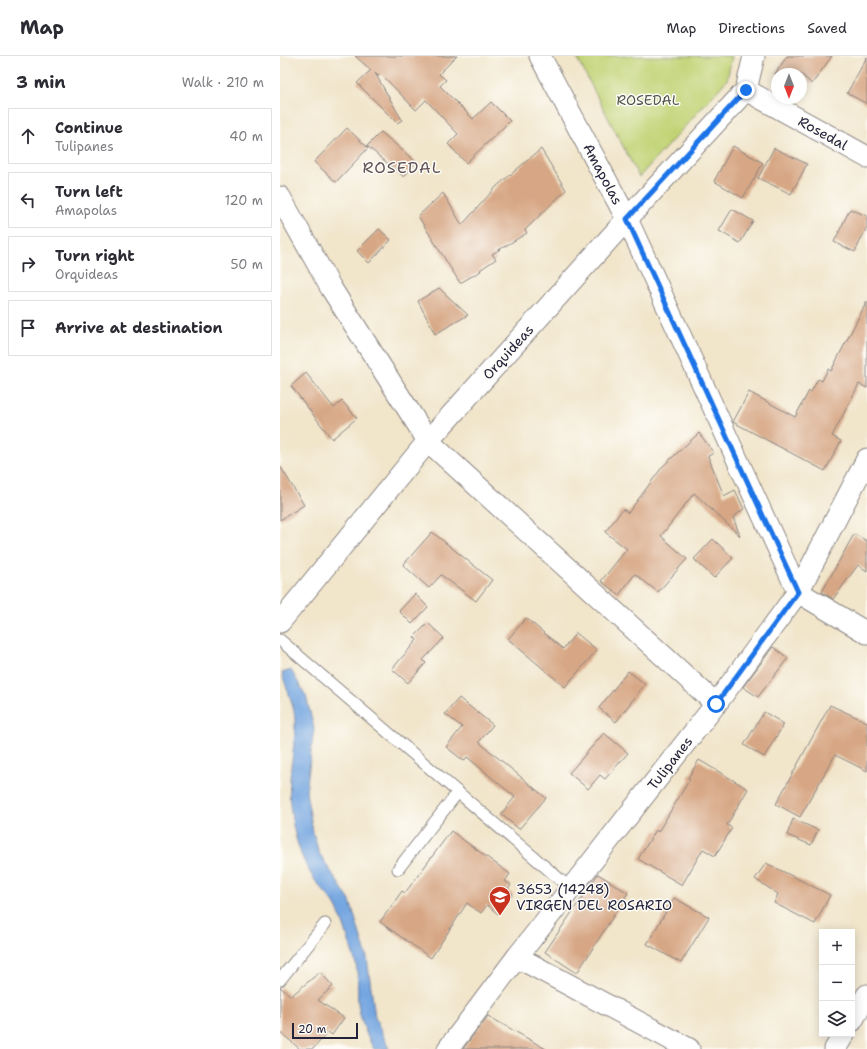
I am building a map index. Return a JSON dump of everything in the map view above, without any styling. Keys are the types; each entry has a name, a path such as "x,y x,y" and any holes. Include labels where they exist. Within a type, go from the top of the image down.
{"street":[{"name":"Amapolas","path":"540,56 627,219 798,592"},
{"path":"746,90 754,56"},
{"name":"Orquideas","path":"280,622 428,441 627,219 746,90"},
{"name":"Rosedal","path":"746,90 867,157"},
{"path":"280,197 331,288 428,441 716,704"},
{"name":"Tulipanes","path":"448,1049 517,957 716,704 798,592 867,459"},
{"path":"798,592 867,633"},
{"path":"517,957 689,1049"},
{"path":"855,1016 867,995"},
{"path":"835,1049 842,1037"}],"lane":[{"path":"280,640 571,889"},
{"path":"398,869 458,792"},
{"path":"280,980 325,924"}],"green space":[{"name":"ROSEDAL","path":"576,56 732,56 727,80 639,177"}],"water":[{"path":"291,670 306,696 314,728 306,792 313,832 319,853 350,901 367,958 375,1017 389,1049 374,1049 368,1038 359,1009 355,961 342,922 333,902 317,883 306,865 295,836 289,794 295,720 292,702 282,673"}],"building":[{"path":"355,56 457,56 439,74 446,80 440,86 473,119 491,102 510,121 466,163 448,144 458,134 426,100 416,110 381,74 378,76 375,73 402,120 397,123 357,83 371,70"},
{"path":"787,56 832,56 812,84 807,79 807,68 779,68"},
{"path":"867,57 867,104 847,93"},
{"path":"347,128 368,148 336,182 314,162"},
{"path":"381,132 416,162 404,177 367,146"},
{"path":"733,146 763,163 743,198 714,181"},
{"path":"774,148 807,164 791,194 758,178"},
{"path":"541,149 566,190 525,230 527,233 492,254 496,259 480,270 481,271 460,283 418,216 443,193 462,225 497,186"},
{"path":"732,209 753,221 740,243 719,231"},
{"path":"850,209 867,216 867,227 855,252 834,242"},
{"path":"379,229 391,240 369,263 357,251"},
{"path":"439,288 468,315 435,334 418,301"},
{"path":"867,301 867,388 859,384 832,436 841,441 825,471 733,422 749,392 795,417 809,391 811,392 818,379 822,381 828,369 831,371"},
{"path":"306,373 334,408 342,401 357,418 332,439 291,386"},
{"path":"699,433 714,453 708,456 724,496 735,490 744,509 733,517 740,536 694,493 661,536 687,559 658,592 635,574 619,595 601,581 627,549 605,532 623,509 628,513 663,466"},
{"path":"280,466 304,505 280,520"},
{"path":"432,532 492,580 476,601 441,575 429,588 403,565"},
{"path":"854,534 867,541 867,571 858,565 833,599 822,592"},
{"path":"713,539 733,558 714,578 694,559"},
{"path":"415,594 428,607 412,624 399,611"},
{"path":"526,618 563,649 576,633 597,650 565,687 508,639"},
{"path":"428,623 444,638 423,660 426,663 408,683 392,669 417,640 414,637"},
{"path":"773,647 788,658 758,697 743,687"},
{"path":"628,671 645,684 616,722 599,708"},
{"path":"459,698 493,725 479,742 546,798 519,829 501,814 515,797 467,757 464,761 446,747 462,727 445,714"},
{"path":"830,705 867,722 867,771 835,755 800,817 776,804"},
{"path":"764,712 784,724 764,757 744,745"},
{"path":"604,733 628,753 605,779 600,775 588,789 569,773"},
{"path":"699,760 748,789 727,825 732,828 715,856 703,849 682,885 638,859 656,830 658,832 690,779 688,778"},
{"path":"793,819 818,830 811,845 787,835"},
{"path":"451,831 510,874 505,881 511,885 507,890 513,894 498,914 487,905 481,913 467,903 431,958 380,922 402,891 405,893"},
{"path":"766,863 830,895 815,924 774,903 778,894 755,879"},
{"path":"598,874 628,893 577,973 545,952"},
{"path":"674,898 709,917 681,963 647,944"},
{"path":"320,972 333,986 318,1000 344,1018 332,1035 328,1032 313,1049 300,1049 280,1032 280,987 291,996"},
{"path":"488,1016 546,1049 463,1049"}],"place":[{"name":"3653 (14248) VIRGEN DEL ROSARIO","path":"500,916"}],"district":[{"name":"ROSEDAL","path":"402,167"}],"route":[{"path":"716,704 798,592 627,219 746,90"}]}
